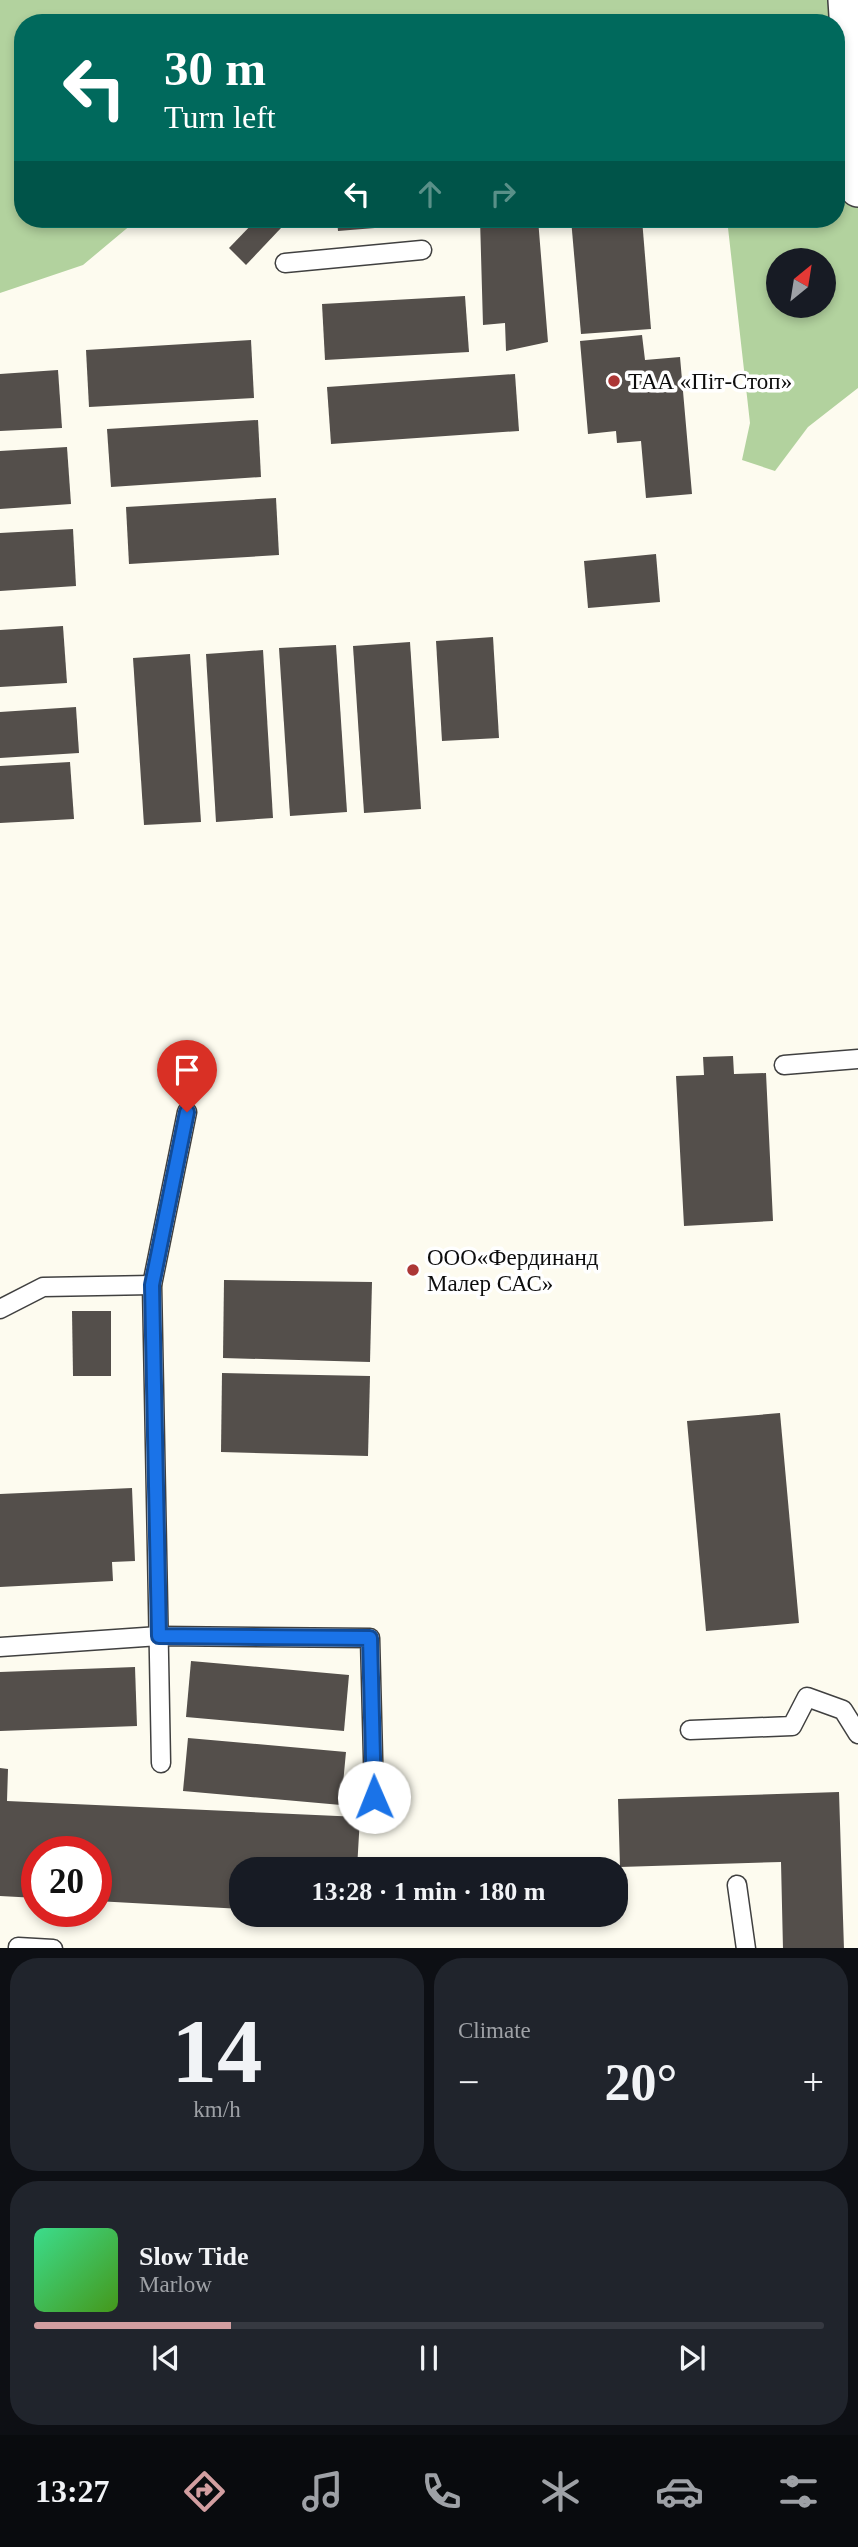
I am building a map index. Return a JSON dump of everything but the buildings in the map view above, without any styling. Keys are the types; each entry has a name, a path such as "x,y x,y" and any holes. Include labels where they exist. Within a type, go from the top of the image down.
{"street":[{"path":"846,0 858,189"}],"lane":[{"path":"285,263 422,250"},
{"path":"785,1065 858,1059"},
{"path":"161,1763 152,1285 187,1112"},
{"path":"0,1309 43,1287 152,1285"},
{"path":"0,1647 159,1636 370,1638 374,1797"},
{"path":"690,1730 792,1726 807,1698 843,1710 858,1734"},
{"path":"737,1885 746,1948"},
{"path":"18,1947 53,1948"}],"green space":[{"path":"0,0 858,0 858,388 808,427 775,471 742,460 750,423 728,228 845,228 845,14 14,14 14,228 127,228 83,265 0,293"}],"place":[{"name":"ТАА «Піт-Стоп»","path":"614,381"},
{"name":"ООО«Фердинанд Малер САС»","path":"413,1270"}],"route":[{"path":"187,1112 152,1285 159,1636 370,1638 374,1797"}]}
